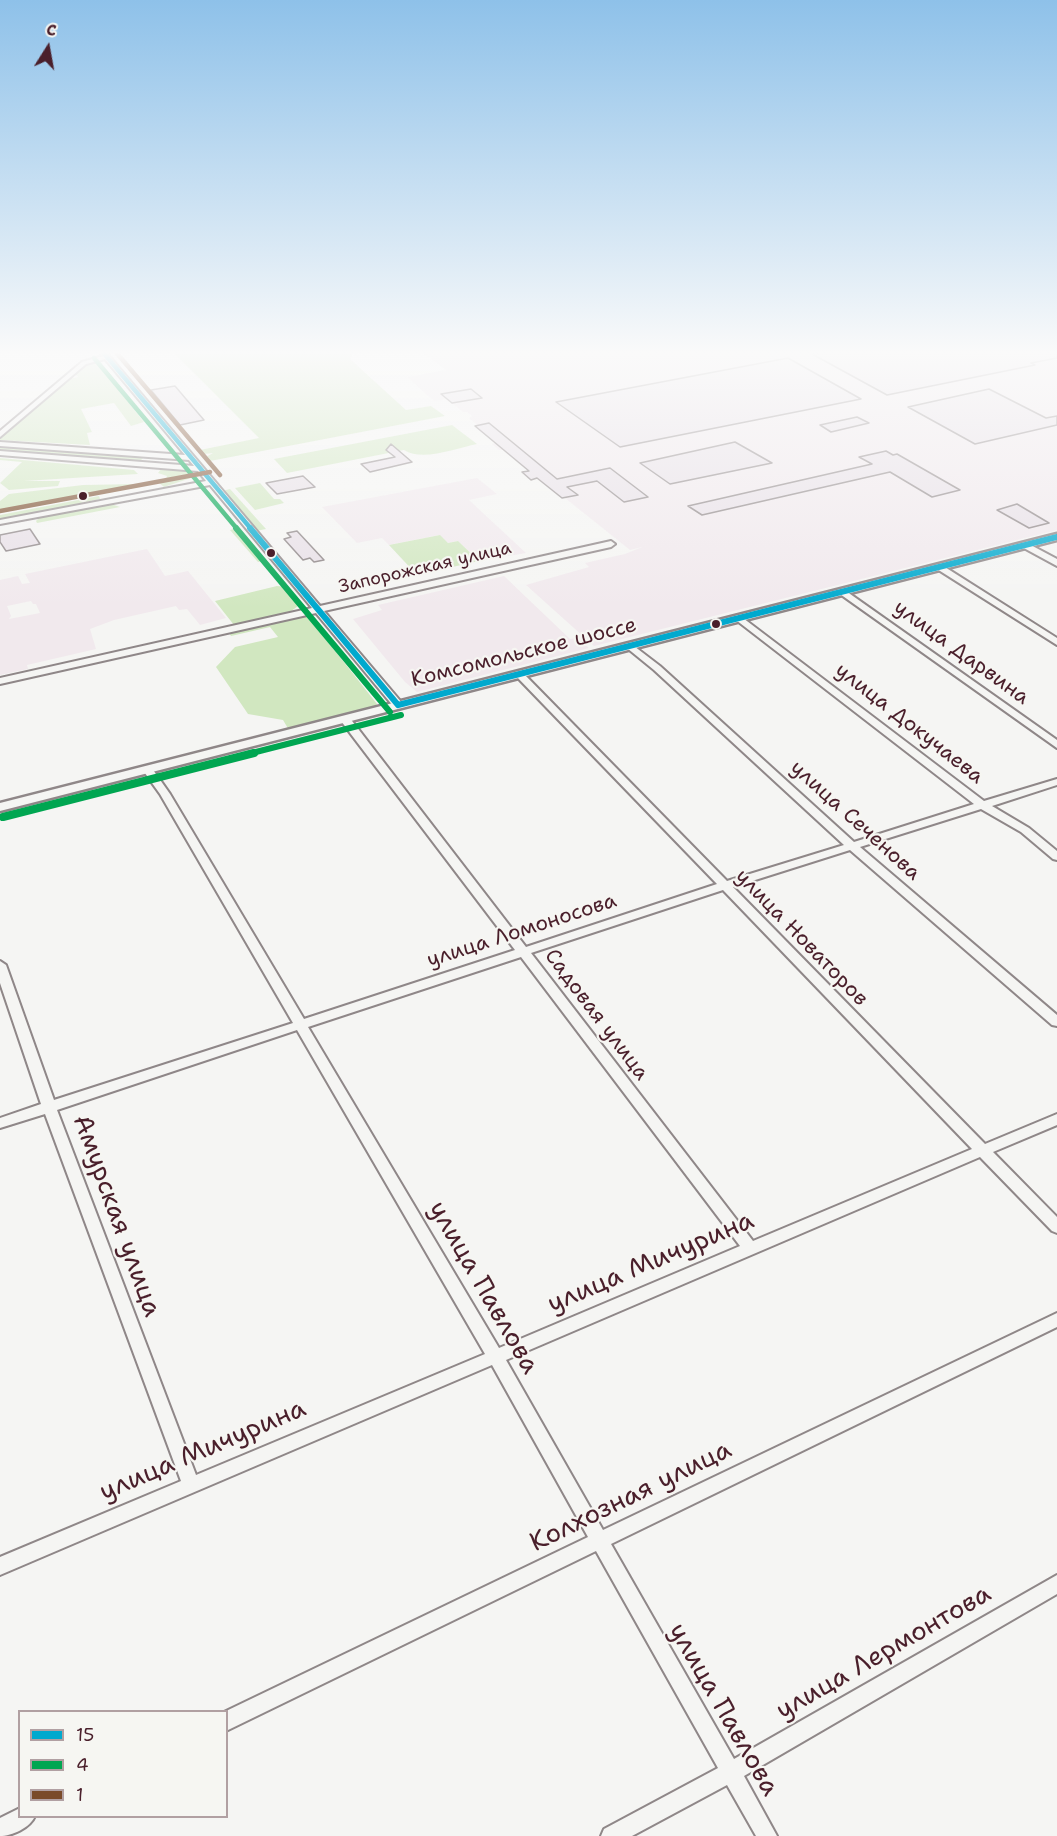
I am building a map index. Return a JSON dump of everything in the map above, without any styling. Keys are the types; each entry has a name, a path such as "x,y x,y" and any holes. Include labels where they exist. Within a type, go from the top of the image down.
{"main road":[{"name":"Комсомольское шоссе","path":"0,807 1057,537"}],"street":[{"path":"174,437 398,705"},
{"path":"0,444 192,459"},
{"path":"0,453 201,469"},
{"path":"0,522 212,482"},
{"name":"Запорожская улица","path":"0,681 611,544"},
{"path":"1025,545 1057,563"},
{"path":"940,567 1057,642"},
{"name":"улица Дарвина","path":"843,592 1057,745"},
{"name":"улица Докучаева","path":"740,618 982,806 1025,830 1057,857"},
{"name":"улица Сеченова","path":"630,646 852,846 1057,1022"},
{"name":"улица Новаторов","path":"519,674 1057,1227"},
{"name":"Садовая улица","path":"345,719 751,1249"},
{"name":"улица Павлова","path":"147,769 165,794 495,1356 767,1836"},
{"name":"улица Ломоносова","path":"0,1123 522,951 1057,782"},
{"name":"Амурская улица","path":"0,965 49,1107 190,1484"},
{"name":"улица Мичурина","path":"0,1566 1057,1119"},
{"name":"Колхозная улица","path":"228,1719 600,1543 1057,1320"},
{"name":"улица Лермонтова","path":"611,1836 731,1772 1057,1584"},
{"path":"0,1829 21,1818"}],"shaded area":[{"path":"487,437 1057,437 1057,530 594,646 526,585 589,567 585,563 625,554 642,547 630,550 503,450 499,450 492,444 495,443"},
{"path":"477,478 497,494 469,500 526,553 479,561 458,541 448,543 439,535 389,545 382,538 357,543 322,507"},
{"path":"147,549 165,576 188,571 226,618 200,625 187,609 179,610 176,606 114,620 90,629 96,649 27,665 28,669 0,675 0,580 18,576 22,584 30,583 25,574","holes":["31,601 36,604 40,613 9,619 11,616 7,606"]},
{"path":"504,576 570,639 577,638 589,648 417,692 405,682 353,619 382,610 378,605"}],"green space":[{"path":"0,437 88,437 90,445 0,440"},
{"path":"258,437 337,437 210,461 206,457 213,453 204,454 200,450 259,438"},
{"path":"391,437 467,437 477,444 420,455 404,450 287,473 274,459"},
{"path":"0,445 144,457 138,463 0,452"},
{"path":"0,458 134,470 138,474 24,481 60,481 58,486 9,490 0,483 22,462 0,460"},
{"path":"161,469 192,472 197,476 164,487 158,482 166,479 167,476 158,473"},
{"path":"260,483 274,499 280,499 284,503 255,510 235,488"},
{"path":"138,484 133,488 0,513 0,501 9,494 83,485"},
{"path":"230,489 266,529 256,531 222,491"},
{"path":"99,496 100,499 0,520 0,515"},
{"path":"111,504 120,507 37,523 36,521 40,517"},
{"path":"239,528 266,560 258,562 230,530"},
{"path":"440,535 448,543 458,541 479,561 417,575 389,545"},
{"path":"277,586 288,587 300,601 298,606 290,612 234,625 215,601"},
{"path":"305,613 377,704 373,709 289,730 283,720 248,714 216,667 235,647 278,637 270,627 231,636 228,631"}],"building":[{"path":"488,437 506,437 557,479 610,468 648,497 624,502 597,481 567,487 578,495 562,498 537,478 531,480 522,472 529,471"},
{"path":"605,437 672,437 620,447"},
{"path":"962,437 1007,437 975,444"},
{"path":"735,442 772,463 670,484 640,463"},
{"path":"391,444 412,462 370,472 361,464 395,457 386,450"},
{"path":"886,451 893,455 897,454 960,490 932,497 890,472 702,515 688,506 872,464 859,457"},
{"path":"303,476 315,487 277,494 266,483"},
{"path":"1017,504 1049,523 1029,528 997,510"},
{"path":"30,529 40,544 6,551 0,542 0,535"},
{"path":"297,531 324,560 314,562 310,558 303,560 284,539 291,537 287,533"}],"transit line":[{"name":"4","path":"160,437 390,712"},
{"name":"15","path":"174,437 398,705"},
{"name":"1","path":"188,437 220,475"},
{"name":"1","path":"0,511 210,472"},
{"name":"15","path":"398,705 1057,537"},
{"name":"4","path":"3,817 401,715"}]}
